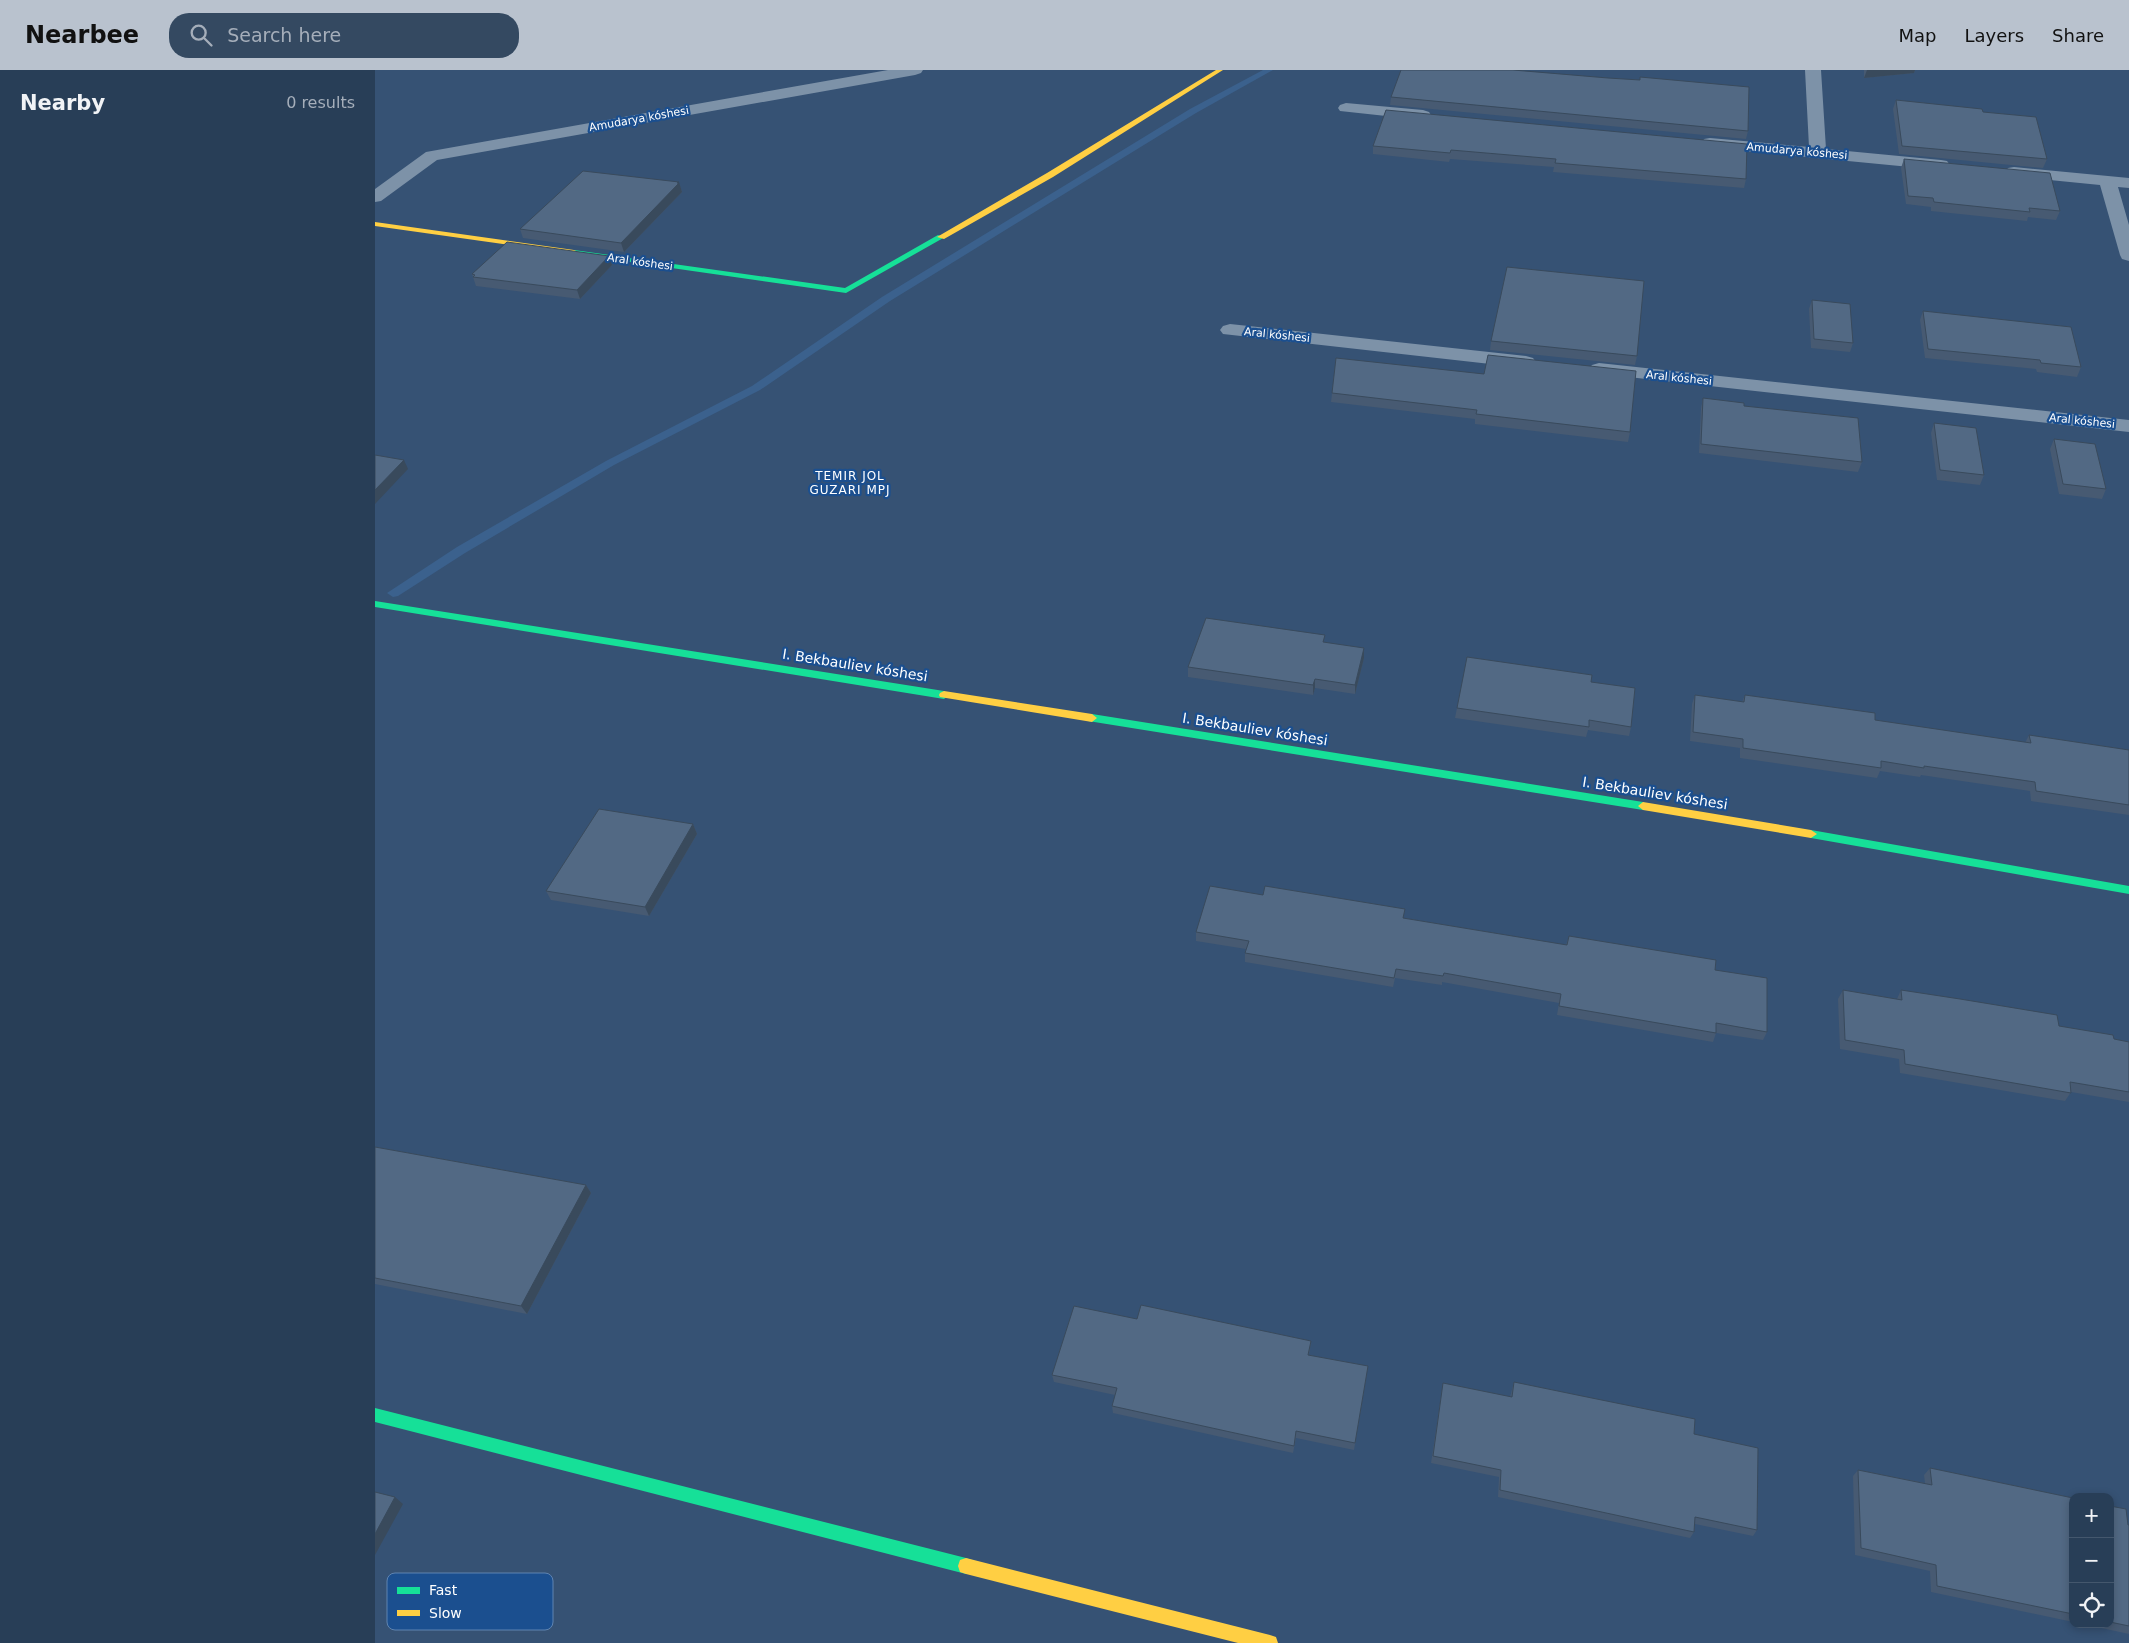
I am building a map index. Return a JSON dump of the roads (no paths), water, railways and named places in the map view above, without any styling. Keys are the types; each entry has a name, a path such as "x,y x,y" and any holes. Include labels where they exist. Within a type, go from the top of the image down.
{"street":[{"name":"Amudarya kóshesi","path":"375,197 432,156 915,70"},
{"name":"Aral kóshesi","path":"375,224 846,291 1050,175 1220,70"},
{"path":"1813,70 1818,153"},
{"path":"1346,108 1435,116"},
{"name":"Amudarya kóshesi","path":"1690,141 1953,166"},
{"path":"2001,170 2129,183"},
{"path":"2107,181 2129,256"},
{"name":"Aral kóshesi","path":"1230,330 1546,364"},
{"name":"Aral kóshesi","path":"1575,367 2129,426"},
{"name":"I. Bekbauliev kóshesi","path":"375,604 1748,823 2129,890"},
{"path":"375,1415 1271,1643"}],"waterway":[{"path":"393,593 461,550 610,463 756,388 886,299 1193,111 1269,70"}],"district":[{"name":"TEMIR JOL GUZARI MPJ","path":"850,483"}]}
